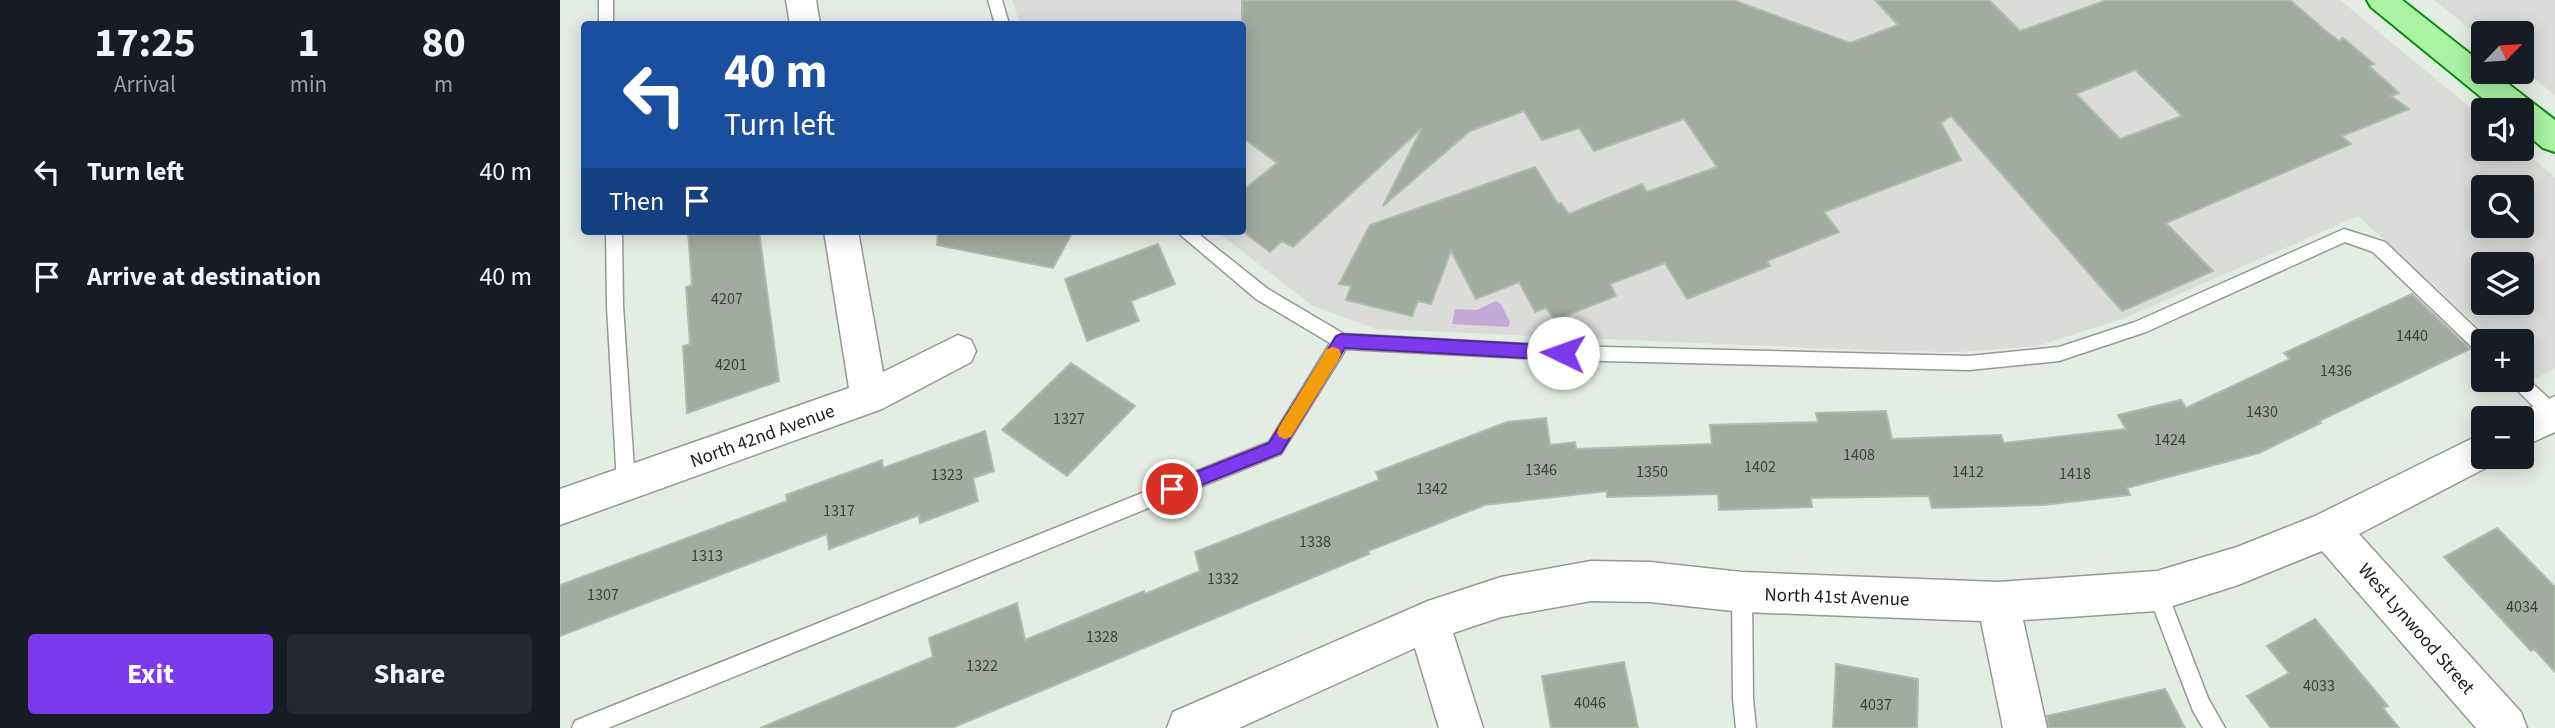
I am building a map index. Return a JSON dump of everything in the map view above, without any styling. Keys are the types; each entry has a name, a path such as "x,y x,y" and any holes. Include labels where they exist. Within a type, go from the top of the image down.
{"main road":[{"path":"2382,0 2504,98"},
{"path":"2534,122 2555,139"}],"street":[{"path":"801,0 804,21"},
{"path":"842,235 869,397"},
{"name":"North 42nd Avenue","path":"560,507 869,397 958,351"},
{"name":"North 41st Avenue","path":"1189,728 1429,621 1501,597 1591,581 1650,582 1742,592 1998,602 2157,591 2238,566 2329,529 2471,456"},
{"name":"West Lynwood Street","path":"2329,529 2505,728"},
{"path":"1998,602 2025,728"},
{"path":"1429,621 1461,728"}],"lane":[{"path":"606,0 606,21"},
{"path":"995,0 1001,21"},
{"path":"614,235 615,306 626,484"},
{"path":"1189,235 1262,294 1341,341 1563,353 1969,363 2059,354 2140,327 2344,235 2379,247 2471,335"},
{"path":"582,728 1275,448 1341,341"},
{"path":"2526,392 2543,419"},
{"path":"2157,591 2200,704 2215,728"},
{"path":"1742,592 1743,699 1746,728"}],"shaded area":[{"path":"1012,0 2340,0 2471,108 2471,161 2534,160 2555,177 2555,368 2535,379 2534,329 2481,329 2358,216 2122,319 2037,346 1959,352 1885,351 1376,329 1313,306 1221,235 1246,235 1246,21 1019,21"},
{"path":"2434,0 2555,0 2555,95 2534,78 2534,21 2471,21 2471,29"},
{"path":"1496,301 1501,304 1510,322 1508,327 1452,324 1455,309 1477,310"}],"building":[{"path":"1242,0 1733,0 1850,43 1898,25 1875,0 1989,0 2020,31 2107,0 2290,0 2339,41 2343,38 2374,64 2369,66 2399,93 2391,96 2409,109 2342,136 2351,144 2166,223 2213,271 2122,311 1951,116 1941,123 1961,160 1824,212 1839,232 1767,261 1770,266 1687,299 1665,263 1610,284 1616,296 1555,320 1546,308 1535,312 1519,282 1476,299 1451,251 1431,304 1418,301 1412,316 1346,300 1351,286 1339,284 1370,225 1535,167 1558,204 1561,203 1569,214 1642,184 1647,192 1717,167 1684,119 1594,151 1579,128 1542,140 1524,111 1470,131 1383,206 1422,128 1293,247 1282,241 1270,252 1246,234 1246,188 1277,163 1246,140 1246,21 1242,21","holes":["2135,70 2182,116 2120,139 2076,94"]},
{"path":"688,235 760,235 779,381 687,413 683,346 690,344 686,287 692,285"},
{"path":"938,235 1071,235 1053,268 937,245"},
{"path":"1158,244 1175,284 1131,301 1139,321 1087,341 1065,279"},
{"path":"2412,294 2470,349 2319,421 2321,423 2259,453 2127,488 2130,495 2043,505 1932,508 1929,496 1811,498 1812,507 1719,510 1718,494 1607,497 1607,491 1485,505 1368,551 1369,554 952,728 760,728 933,657 929,638 1017,603 1025,640 1144,591 1145,594 1200,571 1195,552 1379,480 1376,472 1507,422 1546,418 1550,445 1575,442 1576,449 1712,444 1710,425 1818,422 1816,413 1886,411 1892,439 2001,435 2004,443 2126,429 2118,415 2181,400 2186,408 2290,359 2284,353"},
{"path":"1071,363 1135,406 1067,476 1002,430"},
{"path":"985,431 994,471 973,478 978,501 920,523 919,515 829,549 827,534 560,636 560,585 787,501 786,495 882,460 883,468"},
{"path":"2497,528 2555,587 2555,672 2534,649 2531,651 2444,557"},
{"path":"2315,619 2388,706 2383,708 2399,728 2271,728 2247,696 2289,673 2267,646"},
{"path":"1624,662 1638,728 1551,728 1542,676"},
{"path":"1836,664 1918,679 1917,728 1833,728"},
{"path":"2165,689 2185,728 2049,728 2047,716"}],"slow traffic":[{"path":"1285,432 1333,354"}],"route":[{"path":"1172,489 1275,448 1341,341 1563,353"}]}
